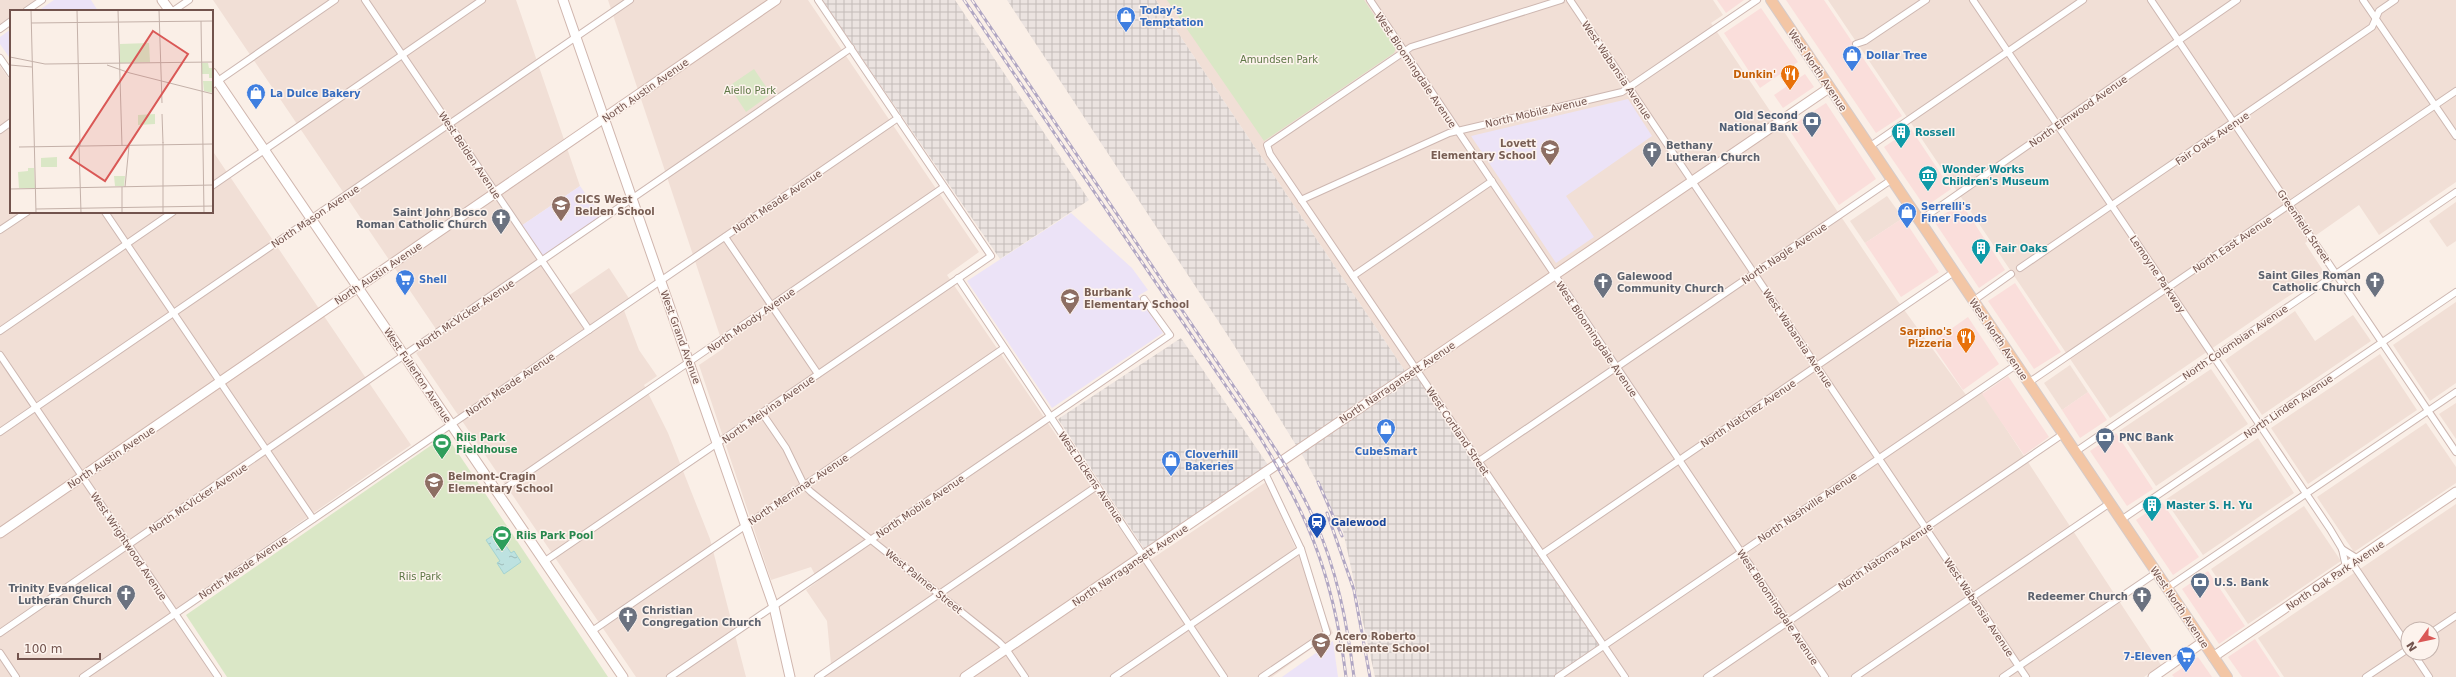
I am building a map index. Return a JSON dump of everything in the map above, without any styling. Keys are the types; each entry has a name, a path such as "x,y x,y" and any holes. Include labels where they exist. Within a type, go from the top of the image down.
{"main road":[{"name":"West North Avenue","path":"1771,0 2227,677"}],"street":[{"path":"27,10 42,0"},
{"path":"162,0 170,10"},
{"path":"173,10 189,0"},
{"path":"215,83 335,0"},
{"name":"West Belden Avenue","path":"364,0 589,330"},
{"path":"213,185 482,0"},
{"name":"West Grand Avenue","path":"563,0 633,199 660,281 719,443 774,607 790,677"},
{"name":"North Mason Avenue","path":"0,432 630,0"},
{"name":"North Austin Avenue","path":"0,533 776,0"},
{"path":"818,0 944,187"},
{"name":"West Bloomingdale Avenue","path":"1370,0 1825,677"},
{"path":"1404,51 1561,0"},
{"name":"West Wabansia Avenue","path":"1570,0 2026,677"},
{"name":"North Mobile Avenue","path":"1301,200 1458,131 1622,92 1757,0"},
{"path":"1856,44 1865,41 1926,0"},
{"name":"Lemoyne Parkway","path":"1973,0 2352,563"},
{"path":"1869,147 2083,0"},
{"name":"Greenfield Street","path":"2151,0 2456,452"},
{"name":"North Elmwood Avenue","path":"1919,220 2237,0"},
{"path":"2363,0 2456,136"},
{"name":"Fair Oaks Avenue","path":"2020,268 2234,123 2372,27 2379,11 2395,0"},
{"path":"0,29 10,22"},
{"name":"North McVicker Avenue","path":"0,634 851,48"},
{"name":"West Cortland Street","path":"1404,51 1267,145 1270,154 1625,677"},
{"path":"0,58 10,73"},
{"name":"West Fullerton Avenue","path":"215,83 311,218 623,677"},
{"name":"North Narragansett Avenue","path":"965,677 1829,88"},
{"name":"North East Avenue","path":"2028,383 2456,91"},
{"name":"North Meade Avenue","path":"83,677 898,118"},
{"path":"0,130 10,123"},
{"name":"North Nagle Avenue","path":"1479,461 1891,180"},
{"path":"1353,276 1492,181"},
{"name":"North Melvina Avenue","path":"545,561 991,256 944,187"},
{"name":"North Moody Avenue","path":"498,493 944,187"},
{"name":"North Colombian Avenue","path":"2075,452 2456,192"},
{"path":"0,230 26,213"},
{"path":"106,213 314,519"},
{"path":"0,331 172,213"},
{"path":"725,237 818,374"},
{"name":"North Natchez Avenue","path":"1542,554 1954,272"},
{"path":"1973,300 2011,274"},
{"name":"West Dickens Avenue","path":"958,278 1224,677"},
{"name":"North Linden Avenue","path":"2121,520 2456,292"},
{"name":"North Mobile Avenue","path":"670,677 1170,335 1144,299"},
{"name":"North Merrimac Avenue","path":"592,631 1004,348"},
{"name":"West Wrightwood Avenue","path":"0,355 218,677"},
{"name":"North Nashville Avenue","path":"1558,677 2016,365"},
{"path":"2167,588 2456,392"},
{"name":"West Palmer Street","path":"762,413 786,448 804,485 873,539 1006,649 1025,677"},
{"name":"North Natoma Avenue","path":"1707,677 2063,434"},
{"path":"1262,677 1327,633 1301,549 1264,473"},
{"path":"818,677 1097,486"},
{"name":"North Oak Park Avenue","path":"2214,657 2456,492"},
{"path":"1855,677 2110,503"},
{"path":"1114,677 1301,549"},
{"name":"Lemoyne Parkway","path":"2342,549 2352,563"},
{"path":"2352,563 2400,635"},
{"path":"2003,677 2156,572"},
{"path":"2440,627 2456,616"},
{"path":"2153,677 2203,642"},
{"path":"0,653 16,677"},
{"path":"2366,677 2400,653"},
{"path":"2418,661 2429,677"}],"shaded area":[{"path":"0,0 35,0 20,10 10,10 10,17 0,24"},
{"path":"54,0 91,0 97,10 39,10"},
{"path":"213,0 516,0 580,186 521,226 568,296 609,268 630,300 622,305 639,350 657,376 644,385 668,433 710,539 746,677 636,677 416,353 440,335"},
{"path":"608,0 808,0 979,252 947,275 1144,564 1266,482 1333,633 1272,677 823,677 836,665 831,664 827,621 806,590 818,581 811,567 771,580 699,365 724,348"},
{"path":"822,0 955,0 1089,200 1000,259"},
{"path":"1007,0 1156,0 1405,371 1411,367 1604,650 1564,677 1375,677 1343,531 1304,458 1232,342"},
{"path":"1156,0 1713,0 1723,15 1711,23 1897,300 1969,399 1982,392 2161,665 2144,677 1564,677 1603,650 1411,368 1405,371"},
{"path":"1717,0 1744,0 1726,13"},
{"path":"1786,0 1824,0 1902,116 1876,133"},
{"path":"1828,0 2456,0 2456,182 2379,235 2359,205 2305,243 2324,272 2110,418"},
{"path":"1761,8 1798,62 1760,88 1724,33"},
{"path":"10,30 10,59 0,44 0,37"},
{"path":"0,66 10,81 10,213 213,213 213,151 411,445 170,613 213,677 0,677"},
{"path":"1805,74 1814,87 1783,108 1774,95"},
{"name":"Lovett Elementary School","path":"1628,99 1652,136 1566,196 1594,237 1556,263 1471,136"},
{"path":"1826,103 1876,179 1839,205 1788,128"},
{"path":"1911,129 1951,189 1925,207 1884,147"},
{"name":"CICS West Belden School","path":"580,186 602,217 543,258 521,226"},
{"path":"1887,196 1903,218 1865,243 1850,221"},
{"path":"2456,202 2456,241 2447,247 2429,221"},
{"path":"1961,203 2005,270 1979,288 1934,221"},
{"name":"Burbank Elementary School","path":"1071,213 1132,268 1148,290 1138,296 1163,333 1052,408 967,281"},
{"path":"1903,218 1939,272 1901,297 1865,243"},
{"path":"2015,283 2061,352 2034,369 1988,301"},
{"path":"2456,302 2456,383 2430,401 2393,345"},
{"path":"2295,311 2315,341 2353,315 2371,341 2262,415 2225,360"},
{"path":"1968,317 1999,364 1963,390 1931,343"},
{"path":"1181,338 1268,465 1145,550 1058,419"},
{"path":"2380,354 2417,410 2308,484 2271,428"},
{"path":"2070,365 2088,392 2062,410 2044,383"},
{"path":"2211,369 2248,424 2156,486 2119,431"},
{"path":"2008,376 2049,437 2024,455 1982,394"},
{"path":"2088,392 2107,420 2080,438 2062,410"},
{"path":"2456,403 2456,439 2439,414"},
{"path":"2426,423 2456,467 2456,483 2354,552 2317,497"},
{"path":"2116,433 2153,489 2127,506 2090,451"},
{"path":"2258,438 2294,493 2203,555 2165,500"},
{"path":"2162,502 2199,557 2173,575 2136,520"},
{"path":"2456,504 2456,677 2284,677 2258,638"},
{"path":"2304,506 2341,561 2248,624 2211,569"},
{"path":"2208,571 2245,626 2219,644 2182,589"},
{"path":"2255,639 2280,677 2242,677 2228,657"},
{"name":"Acero Roberto Clemente School","path":"1333,641 1338,677 1282,677"},
{"path":"2198,657 2212,677 2174,677 2172,675"}],"green space":[{"name":"Amundsen Park","path":"1167,0 1364,0 1396,48 1394,53 1264,141"},
{"name":"Aiello Park","path":"754,69 771,94 746,112 729,86"},
{"name":"Riis Park","path":"446,435 608,677 227,677 186,615"}],"water":[{"name":"Riis Park Pool","path":"497,533 511,553 514,551 521,562 504,574 497,563 500,561 486,540"}],"railway":[{"path":"964,0 1247,417 1285,480 1300,510 1324,572 1333,604 1346,677"},
{"path":"972,0 1251,412 1293,478 1314,519 1329,557 1340,596 1354,677"},
{"path":"1318,482 1342,536"},
{"path":"1327,513 1354,590 1370,677"}],"place":[{"name":"Today’s Temptation","path":"1126,33"},
{"name":"Dollar Tree","path":"1852,72"},
{"name":"Dunkin'","path":"1790,91"},
{"name":"La Dulce Bakery","path":"256,110"},
{"name":"Old Second National Bank","path":"1812,138"},
{"name":"Rossell","path":"1901,149"},
{"name":"Lovett Elementary School","path":"1550,166"},
{"name":"Bethany Lutheran Church","path":"1652,168"},
{"name":"Wonder Works Children's Museum","path":"1928,192"},
{"name":"CICS West Belden School","path":"561,222"},
{"name":"Serrelli's Finer Foods","path":"1907,229"},
{"name":"Saint John Bosco Roman Catholic Church","path":"501,235"},
{"name":"Fair Oaks","path":"1981,265"},
{"name":"Shell","path":"405,296"},
{"name":"Saint Giles Roman Catholic Church","path":"2375,298"},
{"name":"Galewood Community Church","path":"1603,299"},
{"name":"Burbank Elementary School","path":"1070,315"},
{"name":"Sarpino's Pizzeria","path":"1966,354"},
{"name":"CubeSmart","path":"1386,445"},
{"name":"PNC Bank","path":"2105,454"},
{"name":"Riis Park Fieldhouse","path":"442,460"},
{"name":"Cloverhill Bakeries","path":"1171,477"},
{"name":"Belmont-Cragin Elementary School","path":"434,499"},
{"name":"Master S. H. Yu","path":"2152,522"},
{"name":"Galewood","path":"1317,539"},
{"name":"Riis Park Pool","path":"502,552"},
{"name":"U.S. Bank","path":"2200,599"},
{"name":"Trinity Evangelical Lutheran Church","path":"126,611"},
{"name":"Redeemer Church","path":"2142,613"},
{"name":"Christian Congregation Church","path":"628,633"},
{"name":"Acero Roberto Clemente School","path":"1321,659"},
{"name":"7-Eleven","path":"2186,673"}]}
